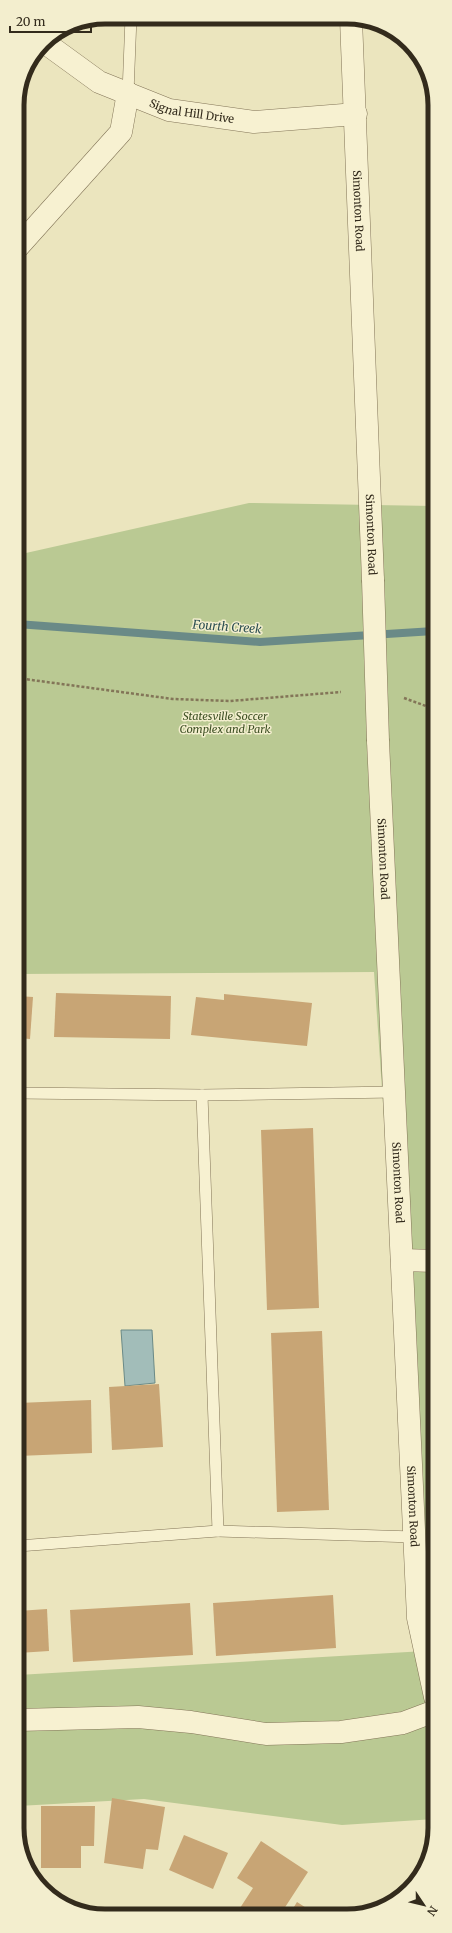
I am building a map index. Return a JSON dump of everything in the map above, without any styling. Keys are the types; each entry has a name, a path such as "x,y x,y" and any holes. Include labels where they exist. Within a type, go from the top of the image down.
{"street":[{"name":"Simonton Road","path":"351,24 356,114 378,741 414,1537 418,1618 428,1664"},
{"name":"Signal Hill Drive","path":"50,46 99,82 169,110 254,122 356,114"},
{"path":"24,240 121,132 128,94"},
{"path":"402,1260 428,1261"},
{"path":"24,1720 138,1717 191,1722 266,1734 341,1732 403,1722 428,1713"}],"lane":[{"path":"128,94 131,24"},
{"path":"24,1093 202,1095 394,1092"},
{"path":"202,1095 218,1531"},
{"path":"24,1546 218,1531 414,1537"}],"path":[{"path":"24,679 194,700 230,701 341,692"},
{"path":"404,698 428,707"}],"green space":[{"name":"Statesville Soccer Complex and Park","path":"249,503 428,506 428,1619 418,1618 374,972 24,974 24,553"},
{"path":"425,1651 428,1660 428,1819 342,1825 144,1799 24,1806 24,1675"}],"water":[{"path":"121,1330 152,1330 155,1383 125,1386"}],"building":[{"path":"56,993 171,996 170,1039 54,1037"},
{"path":"224,994 312,1003 307,1046 191,1035 196,997 224,1000"},
{"path":"24,996 33,997 30,1039 24,1038"},
{"path":"313,1128 319,1308 267,1310 261,1130"},
{"path":"322,1331 329,1510 277,1512 271,1333"},
{"path":"159,1384 163,1447 112,1450 109,1387"},
{"path":"91,1400 92,1453 24,1456 24,1403"},
{"path":"333,1595 336,1648 216,1656 213,1603"},
{"path":"190,1603 193,1655 73,1662 70,1610"},
{"path":"47,1609 49,1651 24,1653 24,1611"},
{"path":"112,1798 165,1807 158,1850 146,1849 143,1869 104,1863"},
{"path":"41,1806 95,1806 94,1846 81,1846 81,1868 41,1868"},
{"path":"184,1835 228,1853 213,1889 169,1870"},
{"path":"261,1841 308,1872 284,1909 240,1908 253,1888 237,1878"},
{"path":"297,1902 308,1909 293,1909"}],"waterway":[{"name":"Fourth Creek","path":"24,625 260,642 428,631"}]}
